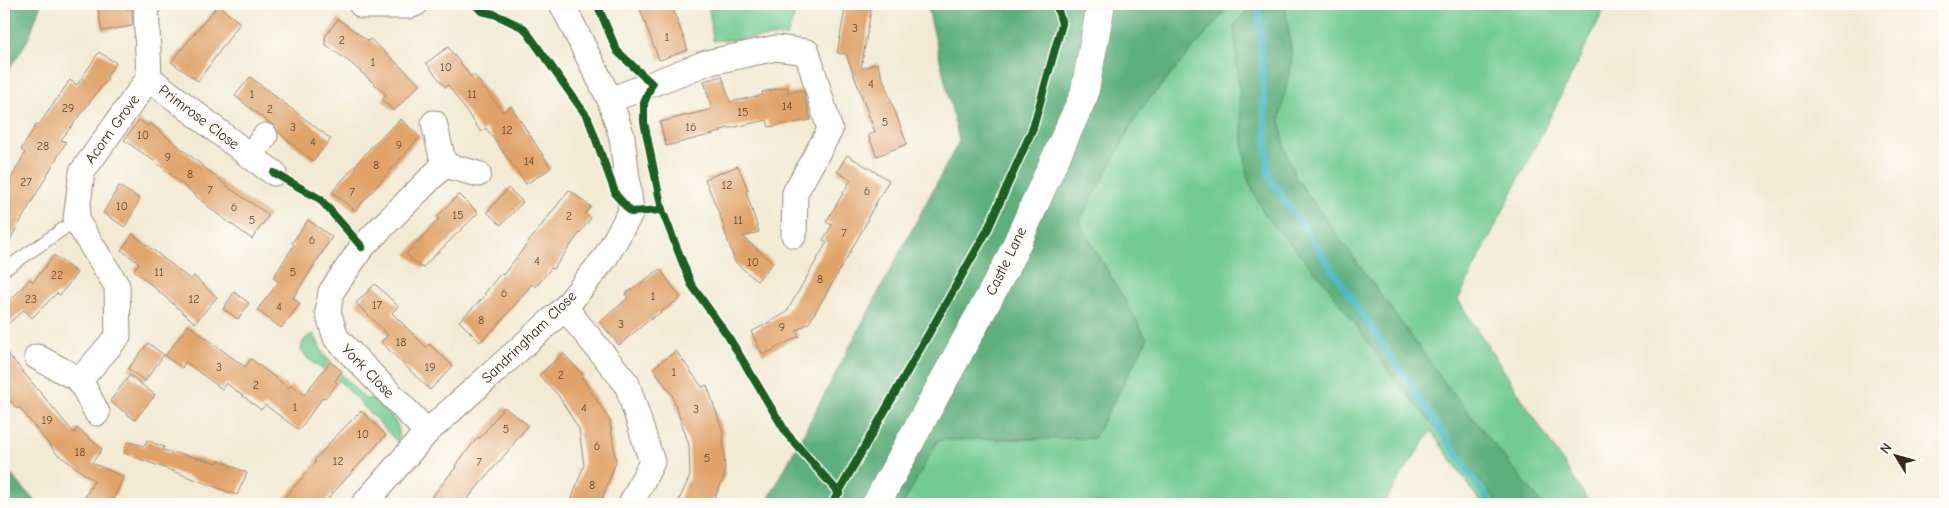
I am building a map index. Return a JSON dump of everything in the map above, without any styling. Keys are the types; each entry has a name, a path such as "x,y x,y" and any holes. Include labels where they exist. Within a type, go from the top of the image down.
{"street":[{"name":"Acorn Grove","path":"76,220 82,172 148,78 146,4"},
{"path":"360,4 363,6 409,6 415,4"},
{"name":"Sandringham Close","path":"364,504 427,432 565,308 605,258 631,212 622,137 610,100 562,4"},
{"name":"Castle Lane","path":"876,504 1008,263 1084,95 1101,4"},
{"path":"610,100 706,62 776,48 807,52 830,130 795,193 794,235"},
{"name":"Primrose Close","path":"148,78 274,173"},
{"path":"434,123 444,165 478,174"},
{"name":"Primrose Close","path":"250,156 265,136"},
{"name":"York Close","path":"427,432 336,338 328,312 331,292 362,247 444,165"},
{"path":"76,220 117,286 118,336 80,380"},
{"path":"565,308 627,384 652,462 631,504"},
{"path":"37,357 80,380 97,413"}],"lane":[{"path":"4,270 76,220"}],"green space":[{"path":"4,4 41,4 28,40 4,77"},
{"path":"710,4 799,4 787,36 713,41"},
{"path":"927,4 1231,4 1140,110 1079,222 1147,339 1094,438 938,440 903,504 766,504 959,141"},
{"path":"1231,4 1607,4 1458,300 1590,504 1482,504 1431,431 1384,504 903,504 937,440 1094,438 1147,339 1079,222 1140,110"},
{"path":"1252,4 1285,4 1292,58 1280,118 1284,145 1295,177 1448,387 1542,504 1499,504 1396,381 1326,284 1264,214 1247,177 1234,26"},
{"path":"314,334 324,355 365,399 373,398 393,418 399,429 398,443 344,385 308,359 301,350 304,339"},
{"path":"4,466 37,504 4,504"}],"building":[{"path":"97,4 125,4 126,9 132,9 132,26 102,31"},
{"path":"638,4 671,4 688,50 659,60"},
{"path":"846,4 872,4 861,69 877,63 907,144 877,156 868,135 875,132 846,54 837,53"},
{"path":"218,5 240,23 198,81 171,62"},
{"path":"338,19 368,41 370,39 420,84 394,111 382,100 387,95 352,64 325,44 325,37"},
{"path":"448,47 471,77 474,75 503,112 511,106 551,168 526,184 486,128 481,132 448,85 445,87 426,63"},
{"path":"99,52 116,63 106,77 108,78 61,140 66,142 4,250 4,191 25,153 21,150 36,125 38,126 70,80 77,85"},
{"path":"722,76 730,102 763,95 762,92 788,87 788,93 803,90 811,120 769,127 767,120 721,130 721,132 666,146 660,122 712,109 704,81"},
{"path":"250,77 331,139 313,161 279,133 274,125 235,96"},
{"path":"401,119 420,137 355,211 332,192 374,144"},
{"path":"139,120 148,126 150,123 232,190 269,215 252,239 216,213 157,163 124,140"},
{"path":"847,155 889,180 809,323 796,331 799,336 763,355 751,332 786,313 827,242 823,240 832,225 826,222 851,180 837,172"},
{"path":"738,166 748,190 746,191 759,232 743,237 773,263 757,281 735,262 719,213 705,179"},
{"path":"119,186 140,199 125,227 103,213"},
{"path":"508,188 523,202 501,225 487,212"},
{"path":"569,190 591,207 585,214 591,218 553,269 551,268 536,287 532,284 497,326 480,342 459,321 486,295 484,294 501,273 503,275"},
{"path":"459,194 478,213 422,268 406,254 439,219 437,217"},
{"path":"308,220 332,237 293,298 300,304 281,328 257,310 279,282 273,278 294,245 292,243"},
{"path":"133,234 191,280 194,276 217,297 195,323 134,270 139,263 121,250"},
{"path":"54,255 77,273 60,295 57,293 32,318 24,310 4,327 4,307 30,279 33,282"},
{"path":"660,269 681,298 619,345 600,322 628,298 625,294"},
{"path":"375,284 398,306 392,313 426,347 429,344 453,366 430,390 381,342 388,335 356,303"},
{"path":"234,292 249,303 238,319 223,309"},
{"path":"188,325 245,367 251,359 289,388 291,385 304,395 330,362 342,371 335,381 338,383 325,398 323,397 299,430 265,405 261,410 226,383 222,389 185,362 182,368 165,356"},
{"path":"148,343 164,355 145,381 128,369"},
{"path":"4,349 74,433 77,428 102,449 92,463 124,477 111,504 95,504 84,499 94,481 56,453 19,407 17,409 4,393"},
{"path":"676,351 702,387 707,385 723,432 725,475 712,504 677,504 690,476 689,445 672,395 653,368"},
{"path":"563,353 584,376 582,377 610,421 616,462 600,504 570,504 584,465 579,429 558,395 539,375"},
{"path":"130,375 155,395 135,420 110,401"},
{"path":"504,407 528,425 508,451 463,504 426,504 478,437 480,438"},
{"path":"361,411 386,435 323,504 279,504 316,462 314,461 334,438"},
{"path":"147,440 164,447 163,450 218,463 219,460 247,473 237,495 124,453 127,442 145,446"}],"waterway":[{"path":"1259,4 1268,175 1491,504"}],"cycle path":[{"path":"475,4 481,11 494,14 524,28 588,118 616,195 631,212 662,210"},
{"path":"597,4 617,51 652,84 644,103 644,122 662,210 691,284 728,336 787,434 839,493"},
{"path":"832,504 987,231 1033,128 1062,24 1055,4"},
{"path":"274,173 320,199 362,247"}]}
